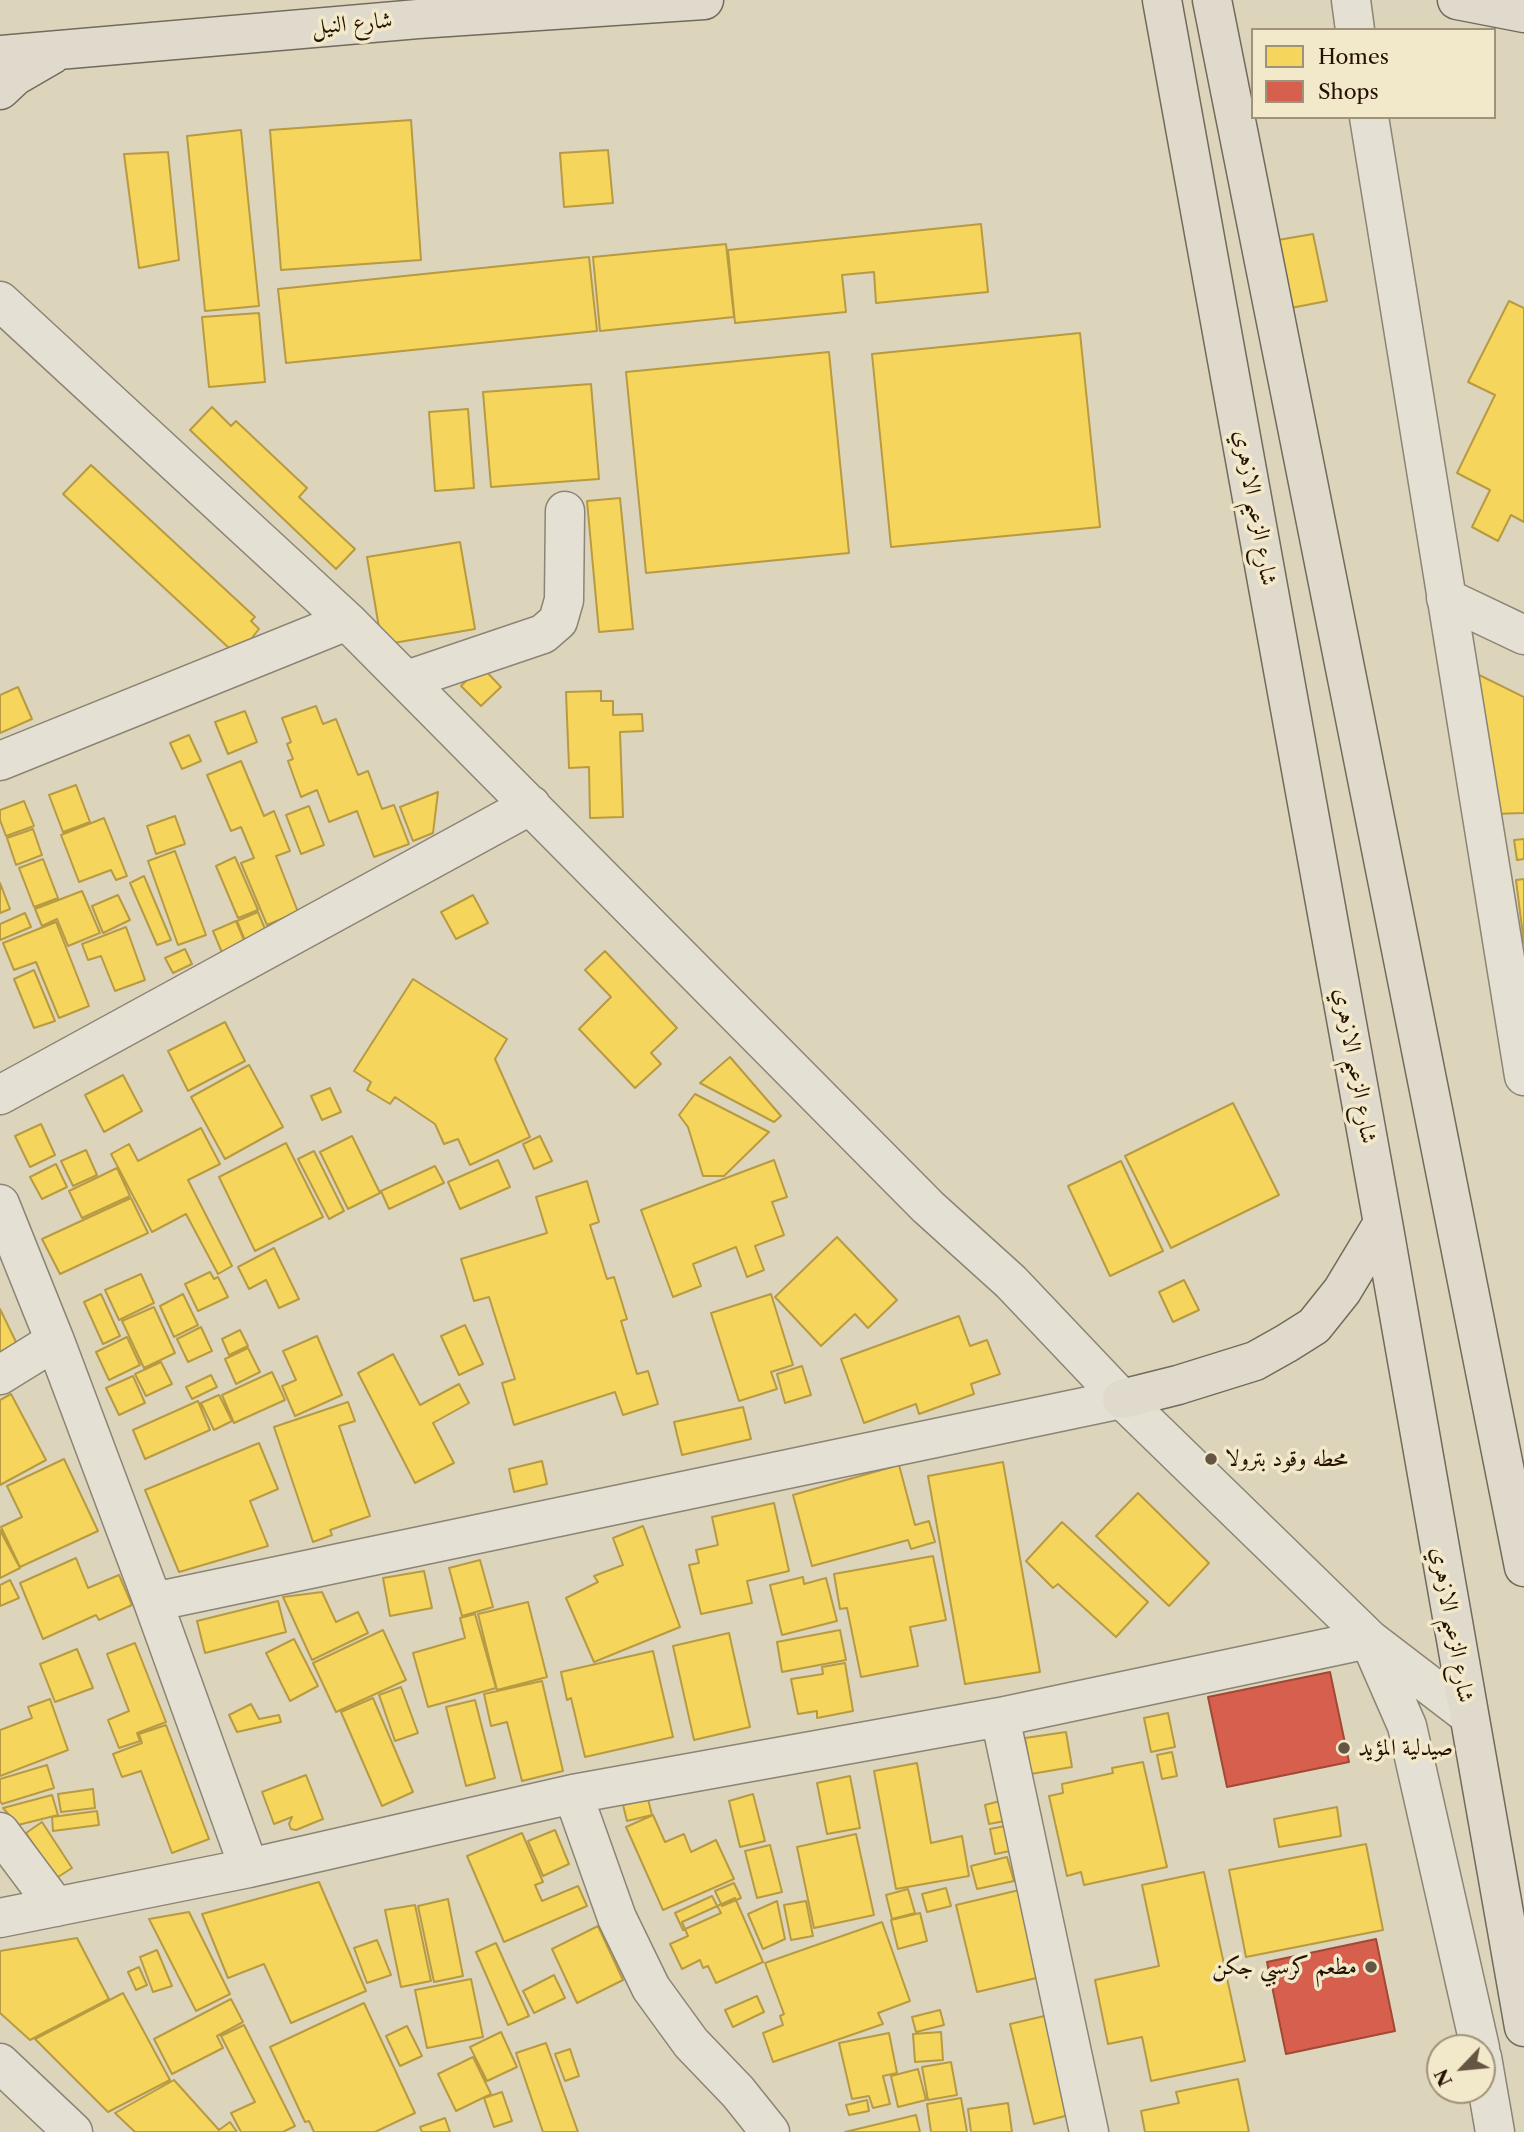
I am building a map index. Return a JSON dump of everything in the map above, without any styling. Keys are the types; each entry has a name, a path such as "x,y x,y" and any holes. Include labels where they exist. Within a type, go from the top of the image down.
{"main road":[{"name":"شارع النيل","path":"0,55 418,19 705,0"},
{"name":"شارع الزعيم الازهري","path":"1162,0 1383,1223 1524,2027"},
{"path":"1212,0 1524,1567"},
{"path":"1457,0 1524,13"},
{"path":"0,90 15,76 59,50"},
{"path":"1122,1399 1255,1361 1314,1325 1342,1291 1383,1223"}],"street":[{"path":"1351,0 1355,28"},
{"path":"1369,119 1524,1076"},
{"path":"0,301 347,621 928,1207 1011,1282 1122,1399 1369,1639 1467,1714"},
{"path":"407,680 543,634 558,621 564,600 565,511"},
{"path":"1446,598 1524,635"},
{"path":"0,761 347,621"},
{"path":"0,1095 531,805"},
{"path":"0,1204 55,1341 153,1602 249,1868"},
{"path":"0,1375 55,1341"},
{"path":"153,1602 1122,1399"},
{"path":"0,1918 249,1868 573,1794 1000,1717 1369,1639"},
{"path":"1369,1639 1408,1726 1477,2034"},
{"path":"1000,1717 1089,2132"},
{"path":"573,1794 617,1918 651,1988 691,2043 738,2092 770,2132"},
{"path":"0,1832 57,1906"},
{"path":"0,2063 74,2132"},
{"path":"1490,2104 1495,2132"}],"building: Homes":[{"path":"411,120 421,260 281,270 270,130"},
{"path":"241,130 259,306 205,311 187,136"},
{"path":"608,150 613,203 564,207 560,153"},
{"path":"168,152 179,260 139,268 124,154"},
{"path":"981,224 988,292 876,303 874,272 842,275 846,312 735,323 728,250"},
{"path":"1313,234 1327,301 1291,308 1278,240"},
{"path":"726,244 734,317 600,331 593,257"},
{"path":"589,257 597,331 286,363 278,289"},
{"path":"1509,301 1524,308 1524,522 1511,515 1498,541 1472,527 1490,490 1457,473 1495,395 1468,382"},
{"path":"259,313 265,382 209,387 202,317"},
{"path":"1080,333 1100,527 891,547 872,354"},
{"path":"829,352 849,553 646,573 626,372"},
{"path":"591,384 599,479 491,487 483,392"},
{"path":"212,407 231,426 236,421 307,488 299,497 355,549 336,569 190,430"},
{"path":"468,409 474,488 435,491 429,412"},
{"path":"91,465 255,617 251,621 259,629 251,639 229,648 63,494"},
{"path":"620,498 633,629 599,632 587,501"},
{"path":"460,542 475,629 382,645 367,557"},
{"path":"481,666 501,687 481,706 461,686"},
{"path":"1469,670 1524,697 1524,813 1493,814"},
{"path":"18,687 32,719 0,733 0,695"},
{"path":"601,691 601,701 613,701 613,715 642,714 643,731 620,732 623,817 590,818 589,767 569,768 566,692"},
{"path":"316,706 323,724 336,719 358,775 368,771 382,809 394,805 409,844 374,857 357,811 329,822 317,790 301,797 288,761 293,759 287,744 291,742 282,718"},
{"path":"245,711 257,742 228,754 215,722"},
{"path":"189,735 201,761 182,769 170,743"},
{"path":"241,761 264,816 274,811 290,851 276,856 298,912 267,925 241,863 254,858 241,827 231,831 207,775"},
{"path":"76,785 90,822 63,832 49,795"},
{"path":"438,792 433,833 413,841 400,807"},
{"path":"24,801 34,826 6,836 0,820 0,810"},
{"path":"309,806 324,845 301,854 286,815"},
{"path":"175,816 185,844 156,854 147,826"},
{"path":"104,818 127,876 116,880 111,870 79,882 61,835"},
{"path":"33,829 42,855 16,865 7,838"},
{"path":"1524,839 1524,859 1517,860 1514,840"},
{"path":"175,851 206,935 178,945 148,861"},
{"path":"235,857 258,910 238,918 216,866"},
{"path":"43,859 58,898 34,907 19,868"},
{"path":"144,876 171,940 157,945 130,883"},
{"path":"1524,879 1524,944 1516,880"},
{"path":"0,883 10,909 0,913"},
{"path":"82,891 100,933 68,946 57,919 42,926 35,909"},
{"path":"118,895 130,920 103,933 92,906"},
{"path":"473,895 488,923 456,939 441,912"},
{"path":"258,912 267,934 246,943 237,921"},
{"path":"25,913 31,927 0,940 0,924"},
{"path":"236,921 246,945 223,955 213,931"},
{"path":"56,922 89,1006 59,1018 36,962 14,970 3,943"},
{"path":"126,927 145,980 115,991 101,956 88,960 82,944"},
{"path":"185,949 192,964 173,973 165,958"},
{"path":"605,951 677,1028 651,1053 661,1064 635,1088 579,1029 611,997 585,970"},
{"path":"34,970 55,1021 34,1028 14,979"},
{"path":"413,979 507,1039 495,1059 530,1137 470,1165 458,1139 444,1144 435,1124 395,1097 390,1104 367,1090 371,1082 354,1071"},
{"path":"225,1022 245,1061 188,1091 168,1051"},
{"path":"730,1057 781,1116 774,1122 700,1083"},
{"path":"249,1065 283,1127 225,1159 191,1097"},
{"path":"123,1075 142,1111 104,1132 85,1095"},
{"path":"330,1088 341,1112 322,1120 311,1096"},
{"path":"695,1094 769,1132 724,1176 703,1176 688,1127 679,1115"},
{"path":"1233,1103 1279,1195 1171,1248 1125,1156"},
{"path":"41,1124 55,1155 30,1167 15,1136"},
{"path":"201,1128 220,1164 188,1180 232,1266 218,1274 186,1214 152,1232 111,1154 129,1144 138,1161"},
{"path":"352,1136 380,1193 348,1209 320,1152"},
{"path":"540,1136 552,1161 534,1169 523,1144"},
{"path":"286,1143 323,1217 255,1251 219,1177"},
{"path":"86,1150 97,1175 73,1186 61,1161"},
{"path":"314,1151 344,1211 329,1219 298,1159"},
{"path":"498,1160 510,1187 460,1209 448,1182"},
{"path":"774,1160 787,1197 772,1202 784,1235 755,1246 764,1270 747,1277 736,1247 693,1264 701,1286 673,1297 641,1210"},
{"path":"1121,1161 1163,1251 1110,1276 1068,1186"},
{"path":"56,1164 67,1187 42,1199 30,1177"},
{"path":"435,1166 444,1183 389,1209 381,1191"},
{"path":"117,1168 130,1196 82,1218 69,1191"},
{"path":"587,1181 599,1222 590,1225 607,1279 614,1277 627,1319 621,1321 637,1374 648,1371 658,1404 623,1415 615,1392 514,1425 502,1383 515,1379 489,1297 474,1301 461,1259 547,1233 536,1197"},
{"path":"131,1198 148,1233 60,1274 42,1239"},
{"path":"837,1237 897,1300 868,1328 855,1314 821,1346 775,1297"},
{"path":"274,1248 299,1299 279,1308 266,1280 249,1289 238,1267"},
{"path":"210,1272 214,1279 218,1277 228,1297 198,1311 185,1284"},
{"path":"141,1274 154,1303 119,1320 105,1290"},
{"path":"1184,1280 1199,1310 1173,1322 1159,1292"},
{"path":"101,1294 120,1336 103,1344 84,1302"},
{"path":"183,1294 198,1325 174,1337 160,1306"},
{"path":"771,1294 793,1365 771,1372 777,1389 739,1401 711,1313"},
{"path":"154,1307 175,1353 144,1368 122,1321"},
{"path":"0,1309 17,1344 0,1352"},
{"path":"959,1316 970,1346 987,1340 1000,1374 971,1384 974,1394 919,1414 916,1404 864,1423 841,1359"},
{"path":"465,1325 483,1364 459,1375 441,1336"},
{"path":"201,1327 212,1351 188,1362 177,1339"},
{"path":"240,1330 248,1346 229,1355 222,1339"},
{"path":"317,1336 342,1395 295,1416 282,1386 296,1380 283,1351"},
{"path":"127,1337 140,1365 109,1380 96,1352"},
{"path":"248,1348 260,1372 236,1384 225,1359"},
{"path":"393,1354 420,1405 459,1384 469,1403 433,1423 454,1463 415,1483 358,1373"},
{"path":"161,1362 172,1384 146,1396 135,1374"},
{"path":"802,1366 811,1395 785,1403 777,1374"},
{"path":"272,1372 285,1400 234,1423 222,1395"},
{"path":"211,1375 217,1387 192,1399 186,1387"},
{"path":"133,1376 145,1403 119,1415 106,1388"},
{"path":"11,1394 46,1460 0,1485 0,1400"},
{"path":"219,1395 232,1421 214,1430 201,1403"},
{"path":"198,1401 210,1430 145,1459 133,1430"},
{"path":"348,1402 355,1421 339,1426 370,1516 330,1530 332,1535 313,1542 274,1427"},
{"path":"743,1407 751,1439 682,1455 674,1422"},
{"path":"259,1443 278,1489 250,1501 268,1546 179,1572 145,1490"},
{"path":"64,1459 98,1531 20,1567 1,1527 22,1517 7,1486"},
{"path":"542,1461 547,1484 514,1492 509,1469"},
{"path":"1003,1462 1040,1672 965,1684 928,1476"},
{"path":"899,1465 915,1525 929,1521 935,1542 911,1549 908,1540 812,1566 793,1495"},
{"path":"1138,1493 1209,1563 1169,1606 1096,1536"},
{"path":"774,1503 789,1571 747,1581 752,1603 701,1614 689,1565 699,1563 696,1550 718,1545 712,1517"},
{"path":"1062,1522 1148,1602 1116,1637 1058,1584 1053,1588 1026,1561"},
{"path":"643,1526 680,1627 594,1662 566,1598 598,1582 594,1576 623,1565 613,1538"},
{"path":"0,1530 20,1568 0,1578"},
{"path":"933,1556 946,1620 910,1627 918,1666 861,1677 847,1608 840,1609 834,1574"},
{"path":"76,1558 88,1588 119,1575 132,1605 99,1620 96,1615 43,1639 20,1583"},
{"path":"480,1560 493,1607 462,1616 449,1568"},
{"path":"424,1571 432,1608 390,1616 383,1578"},
{"path":"803,1577 804,1584 826,1578 837,1621 782,1635 770,1585"},
{"path":"10,1580 19,1598 0,1606 0,1585"},
{"path":"322,1592 336,1622 358,1612 368,1633 312,1660 283,1597"},
{"path":"278,1601 286,1632 205,1653 197,1621"},
{"path":"528,1602 547,1677 497,1690 478,1614"},
{"path":"475,1614 496,1688 428,1707 413,1653 465,1638 460,1618"},
{"path":"383,1630 406,1680 336,1712 313,1663"},
{"path":"840,1630 846,1660 782,1672 777,1642"},
{"path":"729,1633 750,1727 694,1740 673,1646"},
{"path":"294,1639 318,1686 290,1701 266,1653"},
{"path":"135,1643 166,1722 137,1733 140,1741 119,1748 108,1720 129,1711 107,1654"},
{"path":"77,1649 93,1688 55,1702 40,1664"},
{"path":"653,1651 673,1737 585,1757 571,1698 567,1700 561,1672"},
{"path":"845,1663 853,1711 817,1718 817,1711 798,1714 791,1679 823,1674 822,1667"},
{"path":"542,1681 563,1771 522,1781 507,1722 491,1726 484,1694"},
{"path":"401,1687 418,1733 395,1741 379,1695"},
{"path":"373,1698 413,1792 382,1806 341,1712"},
{"path":"50,1699 68,1750 0,1776 0,1730 32,1718 28,1707"},
{"path":"475,1700 495,1778 466,1786 446,1707"},
{"path":"251,1704 259,1719 279,1715 281,1722 237,1732 229,1715"},
{"path":"1168,1713 1175,1747 1151,1752 1144,1718"},
{"path":"166,1725 209,1839 172,1853 141,1771 122,1777 113,1754 142,1743 139,1734"},
{"path":"1066,1732 1072,1767 1031,1774 1025,1738"},
{"path":"1172,1752 1177,1776 1162,1779 1157,1755"},
{"path":"1143,1762 1167,1867 1084,1885 1081,1872 1067,1876 1049,1796 1063,1793 1062,1784 1113,1773 1112,1768"},
{"path":"917,1763 931,1843 962,1836 969,1876 896,1889 874,1771"},
{"path":"47,1765 54,1788 2,1804 0,1779"},
{"path":"306,1775 323,1819 296,1830 291,1829 289,1824 292,1817 274,1824 262,1792"},
{"path":"850,1776 860,1828 827,1834 817,1783"},
{"path":"93,1789 95,1808 61,1812 58,1794"},
{"path":"753,1794 765,1841 740,1847 729,1801"},
{"path":"52,1795 58,1815 18,1825 3,1808"},
{"path":"648,1799 652,1815 627,1821 623,1805"},
{"path":"1000,1801 1005,1821 989,1824 985,1805"},
{"path":"1337,1807 1341,1836 1279,1847 1274,1819"},
{"path":"97,1811 99,1825 53,1831 52,1817"},
{"path":"653,1815 665,1842 684,1834 691,1852 716,1840 734,1879 663,1910 626,1827"},
{"path":"42,1822 72,1868 55,1879 26,1833"},
{"path":"1005,1826 1010,1851 995,1854 990,1829"},
{"path":"555,1830 569,1864 543,1876 528,1841"},
{"path":"522,1833 543,1882 535,1885 542,1901 578,1886 587,1906 504,1942 467,1856"},
{"path":"856,1834 874,1915 814,1928 797,1847"},
{"path":"1366,1844 1383,1930 1246,1957 1229,1870"},
{"path":"770,1845 782,1892 757,1898 745,1851"},
{"path":"1007,1857 1014,1881 977,1889 971,1866"},
{"path":"1204,1872 1245,2061 1151,2081 1142,2037 1108,2044 1095,1980 1159,1966 1142,1885"},
{"path":"319,1882 366,1991 291,2023 264,1964 228,1978 202,1914"},
{"path":"734,1883 741,1898 722,1906 715,1891"},
{"path":"946,1888 951,1906 927,1912 922,1894"},
{"path":"1028,1888 1049,1975 977,1992 956,1905"},
{"path":"908,1889 915,1913 892,1919 886,1895"},
{"path":"712,1896 721,1913 683,1930 675,1913"},
{"path":"735,1898 763,1962 716,1983 708,1966 703,1968 700,1960 682,1969 670,1944 688,1936 682,1922"},
{"path":"448,1899 463,1976 434,1982 418,1906"},
{"path":"777,1901 785,1939 763,1949 748,1914"},
{"path":"806,1901 813,1936 791,1940 784,1905"},
{"path":"415,1905 431,1981 401,1987 385,1910"},
{"path":"189,1912 230,1994 196,2011 149,1919"},
{"path":"920,1913 927,1941 898,1949 891,1920"},
{"path":"882,1922 910,2001 878,2013 883,2024 773,2062 763,2033 783,2025 780,2016 784,2014 765,1963"},
{"path":"598,1926 623,1980 577,2003 552,1949"},
{"path":"77,1938 109,1999 30,2040 0,2013 0,1951"},
{"path":"377,1940 391,1975 367,1983 354,1948"},
{"path":"496,1943 529,2016 508,2025 476,1952"},
{"path":"157,1950 172,1986 153,1992 140,1957"},
{"path":"139,1967 147,1985 136,1990 128,1972"},
{"path":"554,1975 565,1998 534,2013 523,1991"},
{"path":"471,1979 483,2037 427,2048 415,1990"},
{"path":"123,1993 170,2080 108,2112 35,2039"},
{"path":"757,1996 764,2012 733,2027 725,2010"},
{"path":"231,1999 243,2022 217,2036 223,2048 172,2074 154,2039"},
{"path":"364,2003 415,2113 375,2132 314,2132 309,2121 305,2122 270,2047"},
{"path":"940,2010 944,2025 916,2032 912,2017"},
{"path":"1053,2014 1077,2113 1034,2124 1010,2024"},
{"path":"244,2025 295,2126 283,2132 241,2132 231,2113 255,2102 221,2036"},
{"path":"407,2026 422,2056 400,2066 386,2036"},
{"path":"501,2032 517,2067 487,2081 470,2047"},
{"path":"941,2032 943,2060 915,2062 913,2034"},
{"path":"889,2033 897,2073 883,2076 890,2104 873,2108 869,2096 852,2099 839,2043"},
{"path":"546,2043 578,2132 543,2132 516,2053"},
{"path":"570,2049 579,2076 565,2081 555,2054"},
{"path":"473,2057 491,2094 456,2111 438,2074"},
{"path":"951,2062 957,2095 928,2100 922,2067"},
{"path":"918,2069 926,2100 898,2107 891,2076"},
{"path":"1238,2079 1249,2132 1145,2132 1141,2111 1179,2103 1176,2092"},
{"path":"174,2080 219,2130 230,2122 237,2132 135,2132 115,2113"},
{"path":"502,2092 512,2121 494,2127 484,2098"},
{"path":"961,2098 967,2132 931,2132 927,2104"},
{"path":"867,2100 869,2111 849,2115 846,2105"},
{"path":"1008,2103 1012,2132 971,2132 968,2109"},
{"path":"916,2115 920,2132 845,2132"},
{"path":"445,2118 450,2132 422,2132 420,2127"}],"building: Shops":[{"path":"1330,1672 1349,1762 1227,1787 1208,1697"},
{"path":"1376,1939 1395,2031 1286,2054 1267,1962"}],"place":[{"name":"محطه وقود بترولا","path":"1211,1459"},
{"name":"صيدلية المؤيد","path":"1344,1748"},
{"name":"مطعم كرسبي جكن","path":"1371,1967"}]}
